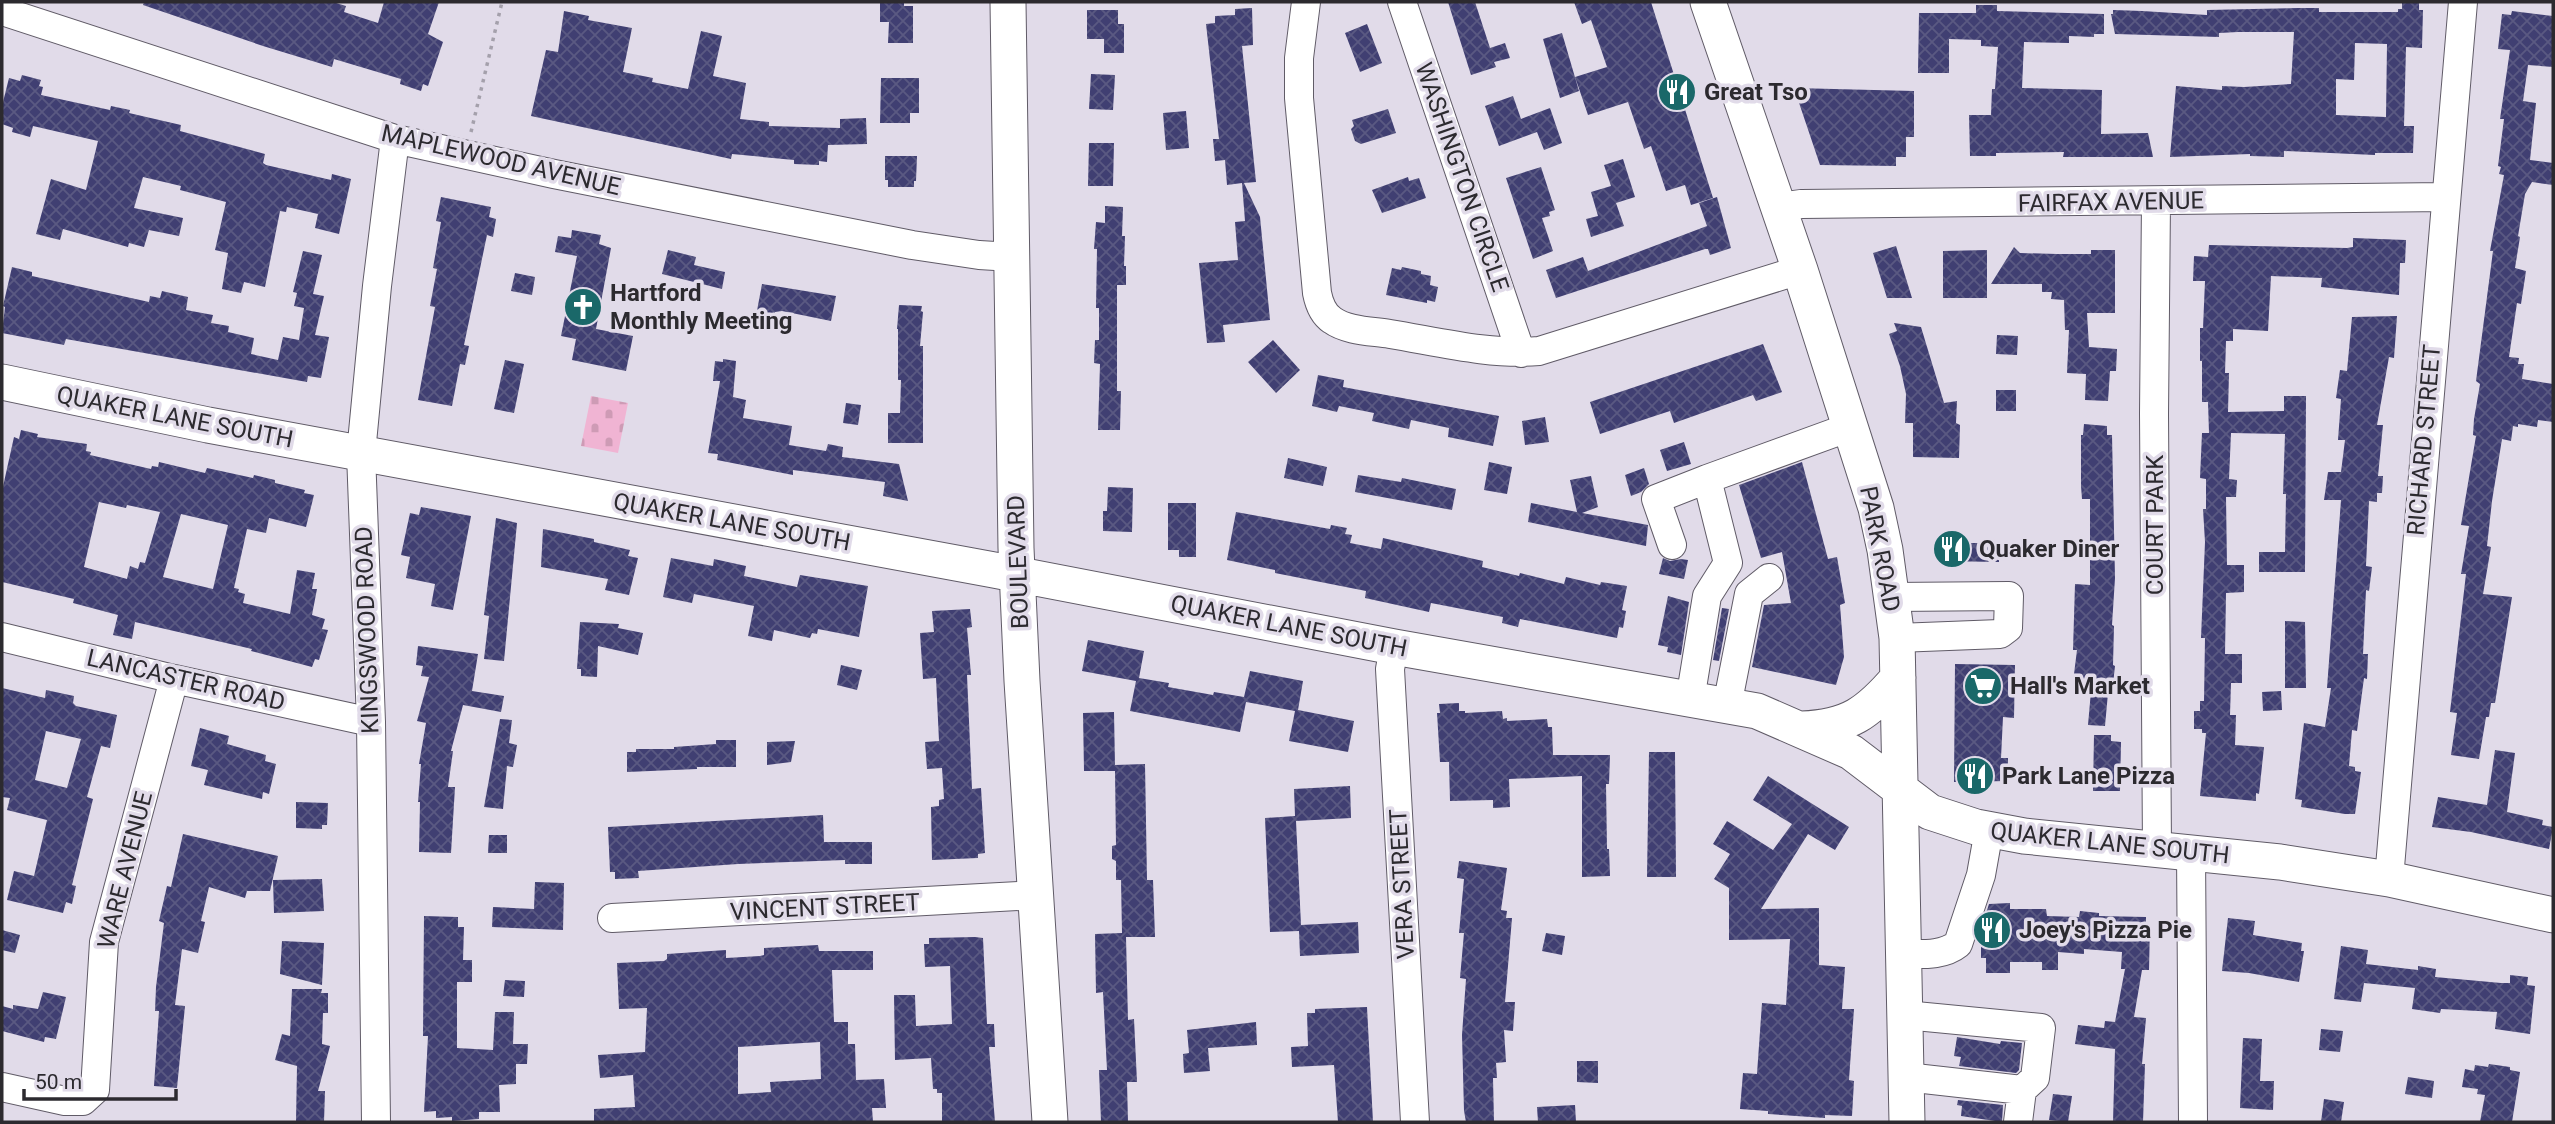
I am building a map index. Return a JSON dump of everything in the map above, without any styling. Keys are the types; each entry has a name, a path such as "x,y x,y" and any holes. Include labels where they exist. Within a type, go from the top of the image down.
{"main road":[{"name":"BOULEVARD","path":"1008,2 1017,574 1050,1122"},
{"name":"PARK ROAD","path":"1708,2 1800,270 1850,427 1875,508 1892,597 1897,638 1907,1122"},
{"name":"QUAKER LANE SOUTH","path":"2,382 208,425 1017,574 1394,647 1757,711 1851,752 1930,812 1989,830 2024,836 2280,862 2389,879 2553,915"},
{"path":"1802,729 1828,728 1844,723 1879,701 1898,678"}],"street":[{"path":"1306,2 1299,58 1299,98 1317,293 1325,313 1342,325 1483,350 1521,353 1539,351 1800,270"},
{"name":"WASHINGTON CIRCLE","path":"1402,2 1521,353"},
{"name":"RICHARD STREET","path":"2389,879 2463,2"},
{"name":"MAPLEWOOD AVENUE","path":"2,11 395,139 912,245 1012,257"},
{"name":"KINGSWOOD ROAD","path":"376,1122 371,722 361,453 395,139"},
{"name":"FAIRFAX AVENUE","path":"1778,207 1801,204 2445,197"},
{"name":"COURT PARK","path":"2156,202 2154,414 2157,849"},
{"path":"1672,545 1656,499 1850,427"},
{"path":"1690,699 1707,596 1728,562 1707,479"},
{"path":"1727,706 1749,594 1769,578"},
{"path":"1892,597 2009,596 2008,628 2000,634 1897,638"},
{"name":"LANCASTER ROAD","path":"2,636 174,679 371,722"},
{"name":"VERA STREET","path":"1394,647 1390,668 1415,1122"},
{"name":"WARE AVENUE","path":"2,1087 65,1101 83,1101 95,1090 104,942 174,679"},
{"path":"1903,954 1929,954 1951,950 1958,944 1981,875 1989,830"},
{"path":"2191,852 2193,1122"},
{"name":"VINCENT STREET","path":"612,918 1037,895"},
{"path":"1905,1015 2041,1028 2035,1078 2022,1090 2018,1122"},
{"path":"1906,1077 2022,1090"}],"path":[{"path":"466,155 502,2"}],"green space":[{"path":"591,396 628,403 618,453 581,446"}],"building":[{"path":"144,2 333,2 346,6 344,12 378,23 384,2 439,2 428,34 443,42 428,86 423,84 421,91 400,84 401,79 334,59 332,67 263,46 143,5"},
{"path":"880,2 904,2 904,6 913,6 913,43 888,43 889,22 880,22"},
{"path":"1448,2 1475,2 1490,48 1505,43 1510,58 1494,62 1496,67 1471,75"},
{"path":"1574,2 1651,2 1713,198 1691,205 1685,185 1666,191 1651,146 1644,149 1628,102 1588,115 1575,77 1607,67 1591,20 1582,24"},
{"path":"2402,2 2419,2 2419,10 2423,10 2422,48 2406,47 2404,126 2414,126 2413,153 2375,155 2284,151 2284,157 2250,154 2170,157 2176,86 2222,90 2222,86 2291,84 2294,32 2219,33 2219,37 2115,34 2111,14 2113,10 2207,15 2207,10 2319,8 2319,12 2398,12 2398,9 2402,9","holes":["2355,43 2387,44 2386,117 2336,115 2336,79 2354,80"]},
{"path":"1976,5 1997,5 1997,11 2104,14 2104,34 2094,34 2094,37 2069,36 2069,43 2024,42 2022,88 2102,90 2101,134 2148,133 2153,157 2063,157 2064,152 1970,156 1969,115 1991,115 1998,47 1981,46 1981,40 1949,39 1949,73 1918,73 1919,13 1976,13"},
{"path":"1252,8 1253,45 1242,46 1256,182 1244,183 1260,217 1270,320 1223,325 1225,342 1207,343 1199,263 1238,260 1235,222 1245,221 1242,183 1227,185 1225,160 1215,161 1213,139 1219,139 1206,24 1215,23 1215,16 1235,15 1235,9"},
{"path":"1087,10 1118,10 1118,24 1124,24 1124,53 1104,53 1104,39 1087,39"},
{"path":"564,11 589,16 588,20 632,28 623,72 653,78 652,82 688,89 701,31 722,36 713,76 746,83 740,119 769,122 769,126 840,128 840,119 866,118 867,144 828,145 827,162 819,161 819,165 794,164 794,160 732,154 731,159 531,116 546,50 558,52"},
{"path":"2512,11 2553,16 2553,67 2528,65 2523,101 2536,103 2530,160 2553,163 2553,185 2532,182 2525,194 2515,268 2526,271 2521,304 2517,303 2509,357 2519,358 2518,364 2524,364 2522,379 2553,384 2553,422 2538,420 2537,427 2518,424 2518,427 2513,426 2511,441 2502,439 2492,501 2487,546 2491,547 2483,594 2512,597 2495,703 2491,703 2489,717 2486,717 2479,759 2451,755 2457,713 2450,712 2466,574 2461,574 2469,526 2461,525 2476,436 2473,435 2474,419 2480,384 2476,381 2493,251 2490,251 2504,175 2499,174 2501,167 2498,166 2504,119 2500,119 2510,50 2498,49 2502,14 2511,15"},
{"path":"1367,24 1382,63 1360,72 1345,33"},
{"path":"1562,33 1579,91 1560,98 1543,39"},
{"path":"1091,74 1115,75 1113,110 1089,109"},
{"path":"22,75 41,80 41,95 110,110 111,106 130,110 129,113 181,125 180,131 265,154 263,163 266,165 331,180 332,174 351,179 339,234 315,228 318,214 287,207 286,212 280,211 265,287 244,282 241,293 222,289 228,253 215,250 226,202 180,190 181,186 143,177 134,208 183,218 179,236 149,230 144,247 129,243 128,247 63,229 60,240 36,234 51,179 86,190 98,141 33,126 30,137 12,132 13,128 2,124 2,106 9,78 20,81"},
{"path":"881,78 919,78 919,113 910,113 910,123 880,123"},
{"path":"1794,88 1914,91 1914,137 1906,137 1906,157 1896,157 1896,166 1820,165"},
{"path":"1513,96 1521,119 1550,108 1562,143 1544,150 1537,132 1499,146 1485,106"},
{"path":"1388,109 1396,133 1361,144 1355,141 1351,129 1354,126 1352,120"},
{"path":"1186,111 1189,148 1166,150 1163,113"},
{"path":"1089,143 1114,143 1113,186 1088,186"},
{"path":"885,156 917,156 914,187 888,187 888,180 885,180"},
{"path":"1623,159 1635,197 1616,203 1624,226 1591,237 1586,219 1598,216 1591,192 1611,186 1604,165"},
{"path":"1541,167 1555,210 1549,212 1550,216 1542,218 1553,251 1533,259 1506,178"},
{"path":"1408,177 1409,181 1419,178 1426,198 1382,213 1372,190"},
{"path":"441,197 491,207 489,217 496,219 493,237 487,235 464,345 469,346 465,365 460,364 452,406 418,400 435,307 430,306 437,269 433,268 441,222 436,221"},
{"path":"1717,197 1731,248 1710,255 1708,249 1705,249 1556,298 1546,270 1583,257 1588,271 1707,226 1699,203"},
{"path":"1105,206 1123,207 1122,236 1125,236 1126,285 1117,285 1117,391 1121,391 1120,430 1098,430 1100,364 1094,363 1095,340 1099,340 1099,308 1096,308 1097,249 1094,249 1096,222 1105,223"},
{"name":"Hartford Monthly Meeting","path":"572,230 601,235 599,244 611,248 596,329 633,336 626,371 572,360 576,339 561,336 577,256 555,252 558,236 571,238"},
{"path":"2353,238 2406,240 2405,263 2400,263 2399,295 2321,287 2322,278 2271,276 2268,331 2233,329 2233,341 2226,341 2228,412 2284,411 2284,396 2306,396 2305,572 2259,572 2259,552 2285,552 2285,434 2231,433 2229,479 2237,480 2236,497 2226,497 2227,565 2244,565 2244,592 2226,593 2225,654 2242,654 2242,683 2231,683 2230,715 2236,715 2235,745 2264,747 2256,801 2200,796 2206,733 2202,733 2202,729 2194,729 2194,711 2200,711 2200,701 2204,701 2205,638 2201,638 2206,479 2200,478 2202,433 2209,433 2208,402 2202,402 2200,361 2205,281 2193,281 2194,256 2208,257 2209,245 2347,248 2353,247"},
{"path":"1896,246 1912,298 1887,298 1873,253"},
{"path":"2014,247 2020,253 2091,254 2091,250 2115,250 2115,313 2087,313 2089,347 2117,349 2116,371 2110,371 2108,401 2085,400 2086,374 2067,373 2069,330 2065,330 2064,300 2051,299 2052,292 2042,292 2042,284 1991,284"},
{"path":"668,250 696,257 694,265 725,272 722,289 662,274"},
{"path":"1987,250 1987,298 1943,298 1943,251"},
{"path":"303,251 322,255 313,294 324,296 315,335 329,337 321,378 308,376 307,382 66,339 64,345 2,333 3,306 12,267 32,272 32,276 149,302 150,296 160,298 162,291 188,297 186,310 213,315 211,323 229,326 228,332 254,338 251,354 278,360 283,337 299,340 304,308 294,306 297,293 293,292"},
{"path":"1402,267 1431,276 1430,285 1438,287 1435,302 1427,300 1427,303 1386,295 1392,268 1401,270"},
{"path":"515,273 535,277 532,295 511,291"},
{"path":"762,284 836,296 831,321 782,311 775,312 774,319 756,316"},
{"path":"899,305 922,306 920,346 923,346 923,443 888,443 888,413 900,413 901,380 898,380 897,329"},
{"path":"2397,316 2394,358 2389,357 2377,425 2383,425 2378,476 2383,476 2382,493 2377,493 2377,502 2369,501 2366,566 2372,567 2369,591 2366,590 2363,654 2368,654 2367,679 2364,678 2357,731 2352,730 2349,766 2361,772 2355,814 2345,814 2301,807 2302,800 2295,799 2304,723 2325,727 2331,688 2327,688 2341,500 2324,500 2328,472 2341,472 2345,440 2338,440 2341,399 2336,398 2340,370 2347,371 2352,317"},
{"path":"1894,323 1921,327 1944,403 1957,401 1956,423 1960,425 1959,458 1913,457 1913,423 1905,423 1906,394 1889,334 1897,331"},
{"path":"1997,335 2018,336 2017,355 1996,354"},
{"path":"1273,340 1300,370 1276,393 1248,362"},
{"path":"1763,344 1782,392 1756,401 1753,395 1674,423 1670,411 1600,434 1590,402"},
{"path":"723,359 736,361 733,397 746,400 743,418 792,426 789,445 826,451 828,444 843,447 842,457 899,464 908,501 883,496 885,482 793,470 793,475 717,460 718,454 708,453 720,381 713,381 715,361 723,362"},
{"path":"505,360 524,364 514,413 494,409"},
{"path":"1318,375 1344,380 1343,387 1499,416 1493,446 1448,437 1449,428 1411,420 1409,429 1372,421 1374,413 1339,406 1337,412 1312,406"},
{"path":"1996,390 2016,390 2016,411 1996,411"},
{"path":"846,403 861,405 858,425 843,423"},
{"path":"1545,417 1549,442 1525,445 1522,421"},
{"path":"2084,424 2107,426 2107,435 2112,435 2115,578 2112,625 2115,666 2112,694 2108,693 2105,726 2088,725 2091,691 2072,690 2077,650 2073,650 2075,584 2090,585 2090,499 2082,499 2081,486 2081,435"},
{"path":"21,430 38,434 37,437 87,444 86,451 91,452 90,455 151,469 152,466 158,467 159,462 205,473 207,468 253,478 254,475 314,495 306,527 269,518 266,533 247,529 234,588 245,594 243,603 290,614 297,570 315,573 312,589 317,589 312,615 325,619 322,629 328,630 319,660 315,659 312,667 251,651 252,649 135,622 132,639 113,635 118,615 73,603 74,599 2,582 2,491 14,437 19,439","holes":["99,502 160,512 145,563 140,562 138,569 130,566 127,579 84,567","181,514 228,525 213,589 163,577"]},
{"path":"1684,442 1691,464 1667,471 1660,450"},
{"path":"1288,458 1327,467 1323,486 1284,478"},
{"path":"1489,462 1512,467 1507,494 1484,490"},
{"path":"1802,462 1828,559 1837,557 1845,603 1840,605 1844,657 1836,685 1752,667 1764,605 1791,603 1782,552 1761,558 1739,485"},
{"path":"1644,468 1649,484 1641,492 1631,496 1625,475"},
{"path":"1358,475 1401,482 1402,478 1456,489 1452,510 1355,492"},
{"path":"1591,476 1598,507 1582,513 1648,525 1646,546 1528,522 1531,503 1577,512 1570,480"},
{"path":"1108,487 1133,488 1132,532 1103,531 1103,511 1107,511"},
{"path":"1168,503 1196,503 1196,557 1179,557 1179,550 1168,550"},
{"path":"421,507 471,516 453,610 431,606 435,584 406,578 410,557 401,555 410,513 419,515"},
{"path":"1236,512 1330,529 1331,525 1347,528 1345,534 1352,535 1350,543 1381,549 1383,538 1483,561 1482,567 1519,576 1520,573 1564,584 1566,577 1600,585 1601,582 1627,586 1622,610 1626,611 1623,628 1619,627 1617,638 1520,619 1518,627 1502,623 1503,617 1431,603 1429,612 1365,598 1366,591 1275,573 1275,570 1227,560"},
{"path":"496,518 517,523 504,661 484,659 489,616 484,615"},
{"path":"543,529 594,539 594,542 630,550 628,556 638,558 629,595 605,590 608,579 541,567"},
{"path":"1941,543 1999,543 1999,562 1940,561"},
{"path":"671,558 713,566 714,559 746,566 744,576 797,587 800,575 868,586 859,637 818,629 817,634 812,633 810,638 774,630 772,641 748,636 754,606 694,594 692,603 663,597"},
{"path":"1663,558 1670,561 1688,560 1684,579 1659,574"},
{"path":"1668,596 1689,602 1681,655 1667,652 1668,647 1658,645"},
{"path":"1722,608 1729,609 1719,661 1713,660"},
{"path":"970,609 972,627 967,628 971,675 967,675 972,789 981,788 985,853 978,854 978,858 932,860 931,807 939,806 939,800 944,799 942,768 927,769 925,742 939,741 936,678 923,679 920,633 934,632 932,611"},
{"path":"2285,621 2305,622 2306,688 2285,688"},
{"path":"580,622 619,624 618,628 643,633 638,655 598,646 597,677 581,676 581,669 577,669"},
{"path":"1088,640 1144,651 1139,678 1169,683 1168,687 1244,697 1250,671 1303,681 1298,710 1354,721 1348,752 1289,741 1295,711 1246,702 1240,732 1130,711 1136,681 1082,671"},
{"path":"418,646 478,654 472,691 504,696 501,712 463,705 451,751 448,787 455,787 451,853 419,852 419,764 426,723 417,721 429,677 421,676 423,666 416,665"},
{"path":"1955,664 2015,665 2014,718 2003,717 2001,758 2008,758 2008,781 1954,782"},
{"path":"841,665 862,670 857,690 837,685"},
{"path":"2,688 45,698 46,690 74,696 73,703 76,706 117,715 110,748 101,746 87,797 93,799 72,885 76,886 72,904 66,902 63,913 7,900 14,871 34,876 47,820 7,810 10,798 2,797","holes":["46,731 81,739 67,788 35,780"]},
{"path":"2281,691 2282,710 2263,711 2262,692"},
{"path":"1459,703 1459,711 1465,713 1502,711 1503,719 1507,718 1507,721 1547,719 1548,727 1552,727 1553,755 1610,755 1609,784 1606,784 1610,876 1582,877 1582,776 1509,779 1510,807 1493,808 1493,800 1450,801 1449,762 1440,762 1437,713 1440,713 1439,704"},
{"path":"1114,712 1115,765 1145,764 1147,880 1153,880 1155,937 1126,937 1128,1020 1134,1019 1137,1082 1127,1082 1128,1122 1101,1122 1099,1070 1107,1070 1103,992 1096,993 1095,934 1122,933 1121,880 1116,880 1116,861 1112,859 1112,846 1116,845 1115,771 1084,771 1083,713"},
{"path":"500,719 512,720 509,743 517,745 513,767 507,766 503,809 484,807"},
{"path":"200,728 229,736 227,744 266,755 265,761 276,764 269,794 263,792 262,799 204,785 208,770 191,766"},
{"path":"2094,735 2111,735 2111,741 2121,742 2120,791 2093,791"},
{"path":"716,740 736,740 736,767 627,772 627,752 636,752 636,749 674,749 716,744"},
{"path":"795,741 791,762 767,765 767,742"},
{"path":"2495,750 2515,753 2507,812 2543,820 2542,825 2553,827 2549,849 2471,832 2432,827 2438,797 2487,805"},
{"path":"1649,752 1675,752 1676,877 1647,877"},
{"path":"1768,776 1849,827 1835,850 1808,834 1761,909 1819,908 1819,965 1845,967 1842,1009 1854,1009 1849,1080 1854,1081 1852,1116 1825,1115 1825,1118 1740,1109 1743,1073 1757,1074 1762,1003 1786,1005 1790,939 1729,940 1729,888 1714,879 1730,854 1713,844 1727,821 1773,850 1792,824 1753,800"},
{"path":"1350,786 1351,818 1296,821 1301,925 1358,922 1359,953 1300,956 1299,931 1270,932 1265,818 1295,816 1294,789"},
{"path":"296,802 328,803 327,825 322,825 322,829 296,828"},
{"path":"823,815 824,842 872,842 872,864 845,864 845,860 738,864 638,871 639,878 615,879 615,872 610,872 608,827"},
{"path":"183,834 278,856 270,891 247,891 245,898 209,887 201,921 205,922 198,953 182,949 175,1005 185,1006 177,1088 154,1086 159,1011 155,1011 164,923 159,921 167,886 171,887"},
{"path":"489,835 507,835 507,853 488,853"},
{"path":"1459,861 1507,868 1501,910 1507,911 1506,918 1512,918 1505,1002 1515,1002 1513,1031 1504,1030 1506,1062 1496,1063 1497,1078 1493,1078 1494,1122 1466,1122 1464,1111 1462,1035 1466,979 1460,978 1464,933 1459,933 1464,879 1457,878"},
{"path":"322,879 324,911 274,913 273,880"},
{"path":"535,882 564,883 563,930 492,927 493,907 534,909"},
{"path":"2010,903 2010,909 2046,909 2047,916 2079,917 2080,911 2099,913 2099,916 2146,917 2146,925 2150,925 2149,970 2142,970 2134,1017 2146,1018 2142,1064 2145,1064 2143,1122 2113,1122 2115,1049 2075,1044 2078,1025 2104,1028 2105,1021 2115,1022 2125,969 2121,969 2122,952 2084,949 2084,954 2058,952 2058,970 2042,970 2042,962 2010,962 2010,973 1986,973 1986,958 1981,958 1981,928 1989,904"},
{"path":"424,916 458,917 458,927 464,927 463,960 472,960 472,982 457,982 457,1048 493,1050 495,1012 514,1012 513,1044 528,1044 527,1064 516,1064 516,1084 499,1085 500,1112 479,1112 479,1119 452,1121 452,1117 436,1118 436,1111 424,1112 428,1036 423,1036"},
{"path":"2228,918 2255,921 2253,935 2302,943 2301,951 2304,951 2299,982 2222,971"},
{"path":"2,930 20,935 15,953 2,950"},
{"path":"1546,933 1565,936 1562,955 1542,951"},
{"path":"929,938 983,938 987,1024 994,1024 995,1047 989,1047 995,1122 942,1122 942,1093 933,1089 931,1058 895,1060 894,995 915,995 916,1026 952,1024 950,966 925,967 924,944 929,944"},
{"path":"282,941 324,943 322,985 280,974"},
{"path":"818,945 819,951 873,951 873,970 832,970 834,1022 848,1022 848,1044 855,1044 856,1080 884,1079 886,1108 872,1108 873,1122 594,1122 594,1109 635,1107 633,1075 600,1078 598,1055 645,1052 647,1008 619,1009 617,963 664,961 667,954 726,950 726,958 760,956 764,955 764,948","holes":["820,1042 821,1079 770,1082 771,1092 738,1094 738,1047"]},
{"path":"2341,946 2368,950 2366,964 2418,970 2418,966 2436,969 2435,977 2510,983 2510,975 2528,977 2527,985 2535,986 2530,1034 2495,1029 2497,1012 2441,1009 2440,1013 2412,1009 2415,988 2364,983 2361,1002 2334,999"},
{"path":"505,980 525,981 524,997 503,996"},
{"path":"292,989 322,989 321,993 328,993 328,1013 323,1013 322,1044 330,1046 318,1091 325,1091 324,1122 296,1122 297,1066 275,1060 282,1034 290,1036"},
{"path":"43,992 66,997 56,1039 45,1037 44,1042 2,1031 2,1006 38,1009"},
{"path":"1367,1007 1373,1122 1338,1122 1334,1065 1292,1067 1291,1047 1308,1046 1307,1013 1315,1013 1315,1009"},
{"path":"1256,1022 1257,1045 1208,1048 1210,1071 1184,1073 1183,1054 1189,1053 1187,1030"},
{"path":"2321,1029 2343,1031 2340,1052 2319,1050"},
{"path":"1957,1037 2000,1044 2001,1041 2022,1043 2019,1070 2016,1073 1959,1066 1961,1057 1954,1056"},
{"path":"2243,1038 2262,1039 2260,1081 2274,1081 2273,1110 2240,1108"},
{"path":"1577,1061 1598,1061 1598,1083 1577,1082"},
{"path":"2489,1064 2510,1067 2510,1070 2520,1072 2512,1122 2480,1122 2485,1095 2477,1094 2478,1089 2462,1087 2465,1069 2474,1071 2475,1065 2488,1067"},
{"path":"2408,1077 2434,1081 2432,1098 2405,1094"},
{"path":"2053,1094 2072,1096 2068,1122 2049,1120"},
{"path":"2324,1099 2344,1102 2341,1122 2321,1122"},
{"path":"1958,1100 2003,1105 2002,1122 1961,1116 1962,1106 1957,1105"},
{"path":"1575,1105 1576,1122 1538,1122 1537,1107"}],"place":[{"name":"Great Tso","path":"1677,92"},
{"name":"Hartford Monthly Meeting","path":"583,307"},
{"name":"Quaker Diner","path":"1952,549"},
{"name":"Hall's Market","path":"1983,686"},
{"name":"Park Lane Pizza","path":"1975,776"},
{"name":"Joey's Pizza Pie","path":"1992,930"}]}
